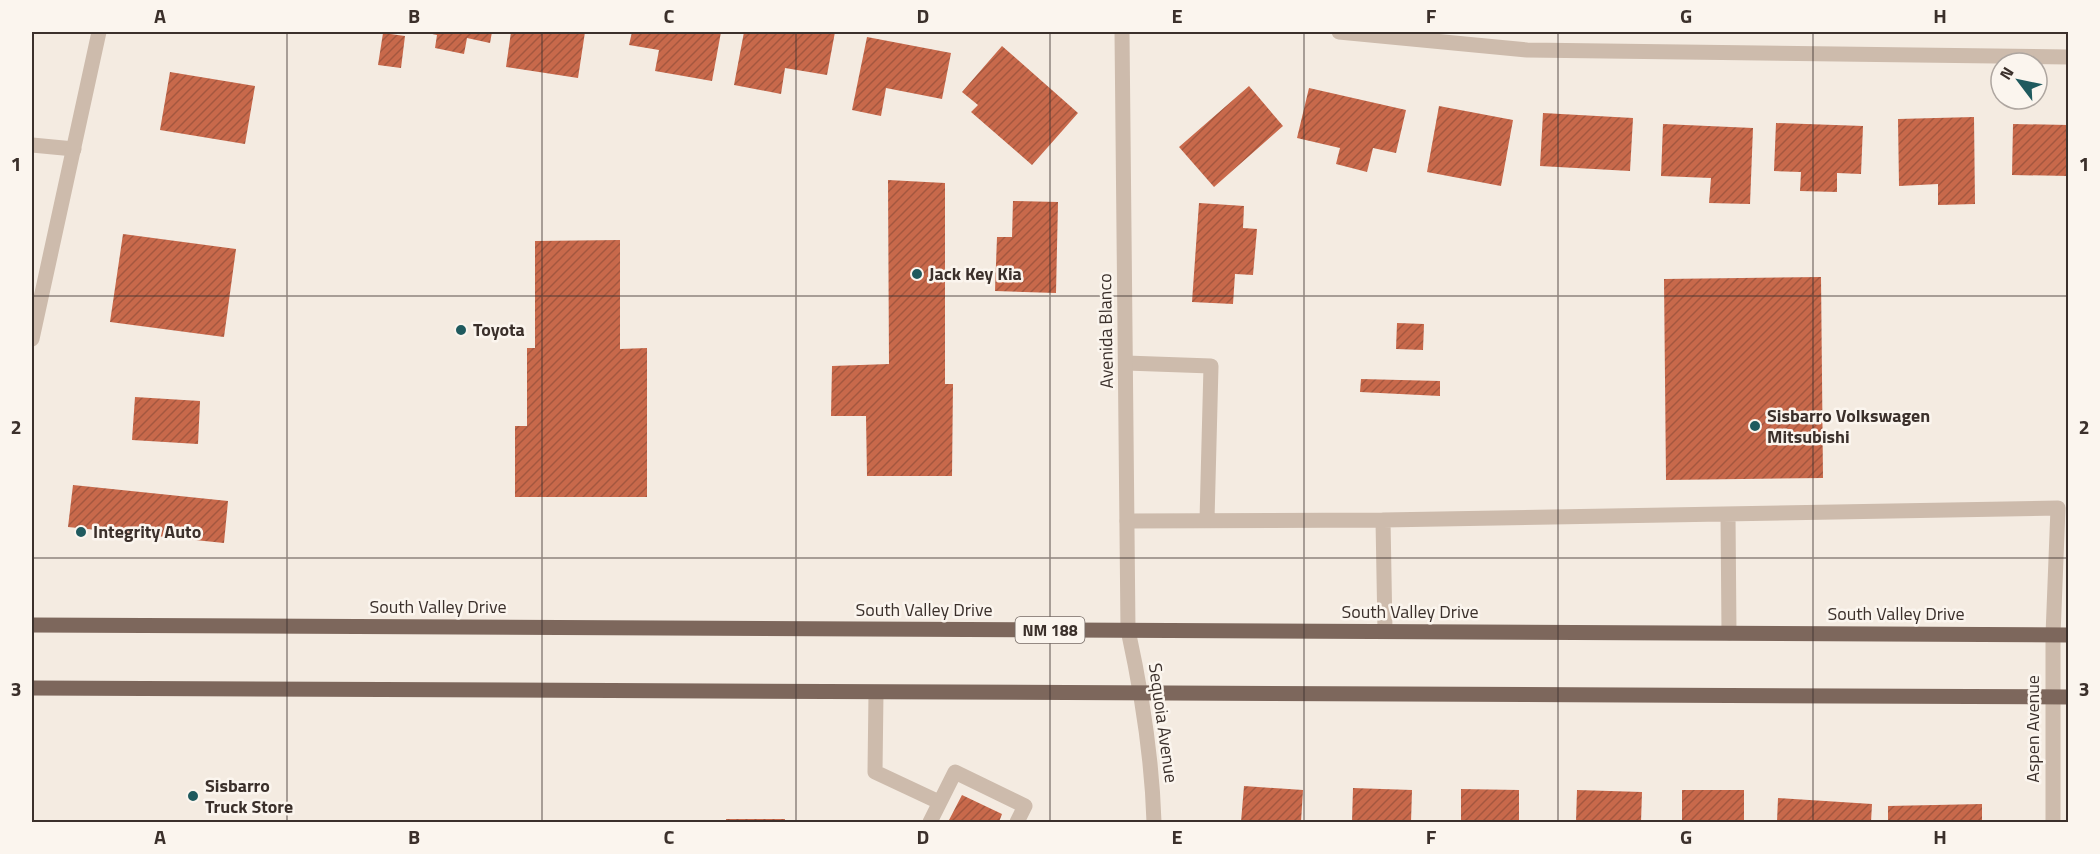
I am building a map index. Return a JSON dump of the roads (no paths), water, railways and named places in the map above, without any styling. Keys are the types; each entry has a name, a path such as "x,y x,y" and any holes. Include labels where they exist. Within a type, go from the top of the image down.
{"main road":[{"name":"South Valley Drive","path":"32,625 2061,635"},
{"path":"32,688 2068,697"}],"street":[{"path":"32,339 99,32"},
{"name":"Avenida Blanco","path":"1122,32 1128,630"},
{"path":"1339,32 1539,50 2068,57"},
{"path":"32,145 74,149"},
{"path":"1126,363 1211,366 1207,520"},
{"name":"Aspen Avenue","path":"1728,514 2058,508 2061,635 2053,697 2053,822"},
{"path":"1127,521 1383,520 1728,514 1729,633"},
{"path":"1383,520 1385,631"},
{"name":"Sequoia Avenue","path":"1128,630 1142,694 1153,783 1154,822"},
{"path":"876,693 875,772 939,802"},
{"path":"930,822 955,772 1025,806 1017,822"}],"place":[{"name":"Jack Key Kia","path":"917,274"},
{"name":"Toyota","path":"461,330"},
{"name":"Sisbarro Volkswagen Mitsubishi","path":"1755,426"},
{"name":"Integrity Auto","path":"81,532"},
{"name":"Sisbarro Truck Store","path":"193,796"}]}
